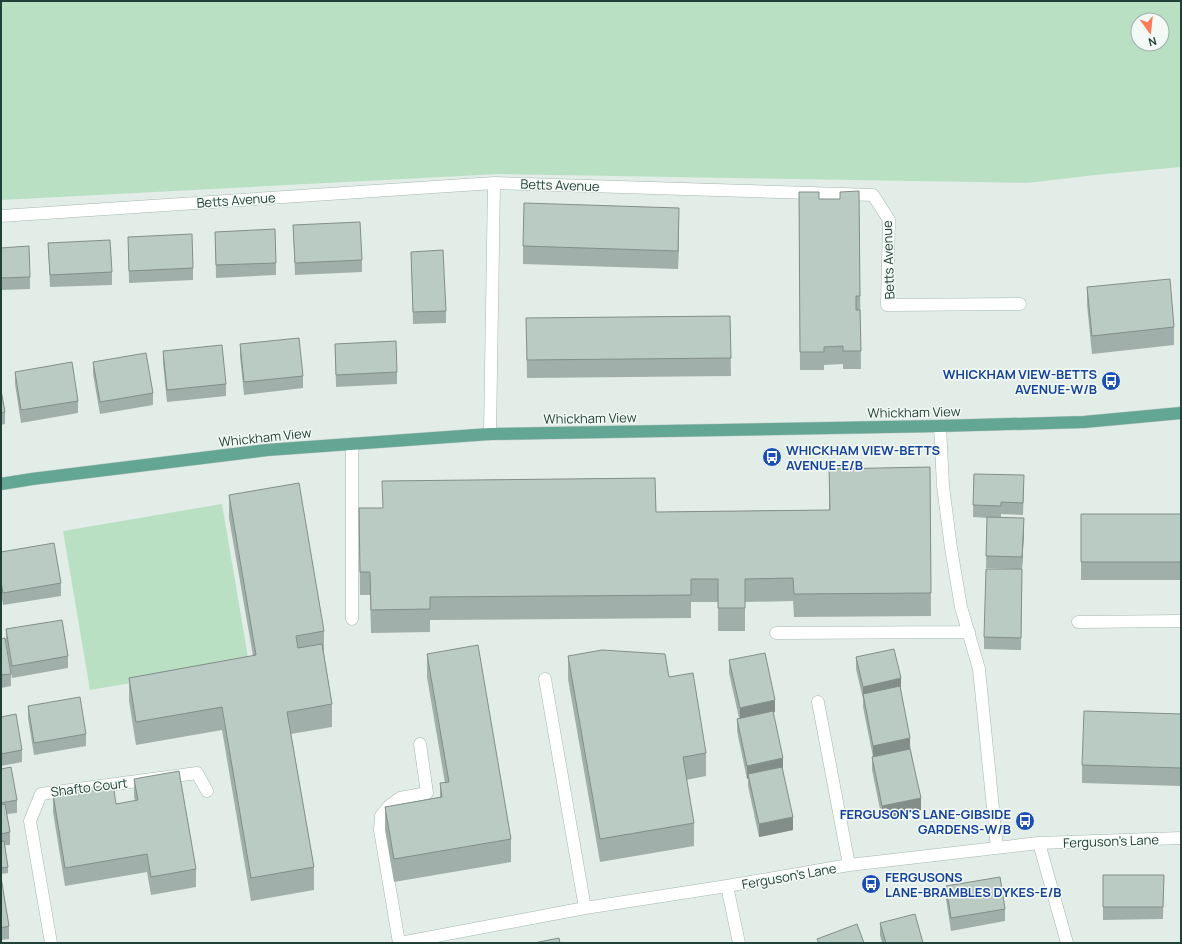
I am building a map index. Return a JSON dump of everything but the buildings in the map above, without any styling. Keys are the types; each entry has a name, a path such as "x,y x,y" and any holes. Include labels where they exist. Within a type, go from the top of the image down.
{"main road":[{"name":"Whickham View","path":"1,484 267,450 490,434 1084,422 1181,413"}],"street":[{"name":"Betts Avenue","path":"1,216 494,183 873,195 889,220 888,305 1020,304"},
{"path":"490,434 494,183"},
{"path":"940,426 943,486 951,548 961,606 979,669 997,848"},
{"path":"352,444 352,619"},
{"path":"1078,622 1181,621"},
{"path":"776,633 969,632"},
{"path":"546,680 585,908"},
{"path":"818,702 849,865"},
{"path":"400,943 380,830 381,816 389,806 400,798 427,793 420,744"},
{"name":"Shafto Court","path":"51,943 30,821 41,794 197,773 207,791"},
{"name":"Ferguson's Lane","path":"400,943 585,908 728,886 849,865 1039,843 1181,838"},
{"path":"1039,843 1067,943"},
{"path":"728,886 739,943"}],"green space":[{"path":"1,1 1181,1 1181,167 1027,183 499,174 1,200"},
{"path":"222,504 249,663 90,690 63,531"}],"place":[{"name":"WHICKHAM VIEW-BETTS AVENUE-W/B","path":"1111,381"},
{"name":"WHICKHAM VIEW-BETTS AVENUE-E/B","path":"772,457"},
{"name":"FERGUSON'S LANE-GIBSIDE GARDENS-W/B","path":"1025,821"},
{"name":"FERGUSONS LANE-BRAMBLES DYKES-E/B","path":"871,884"}]}
